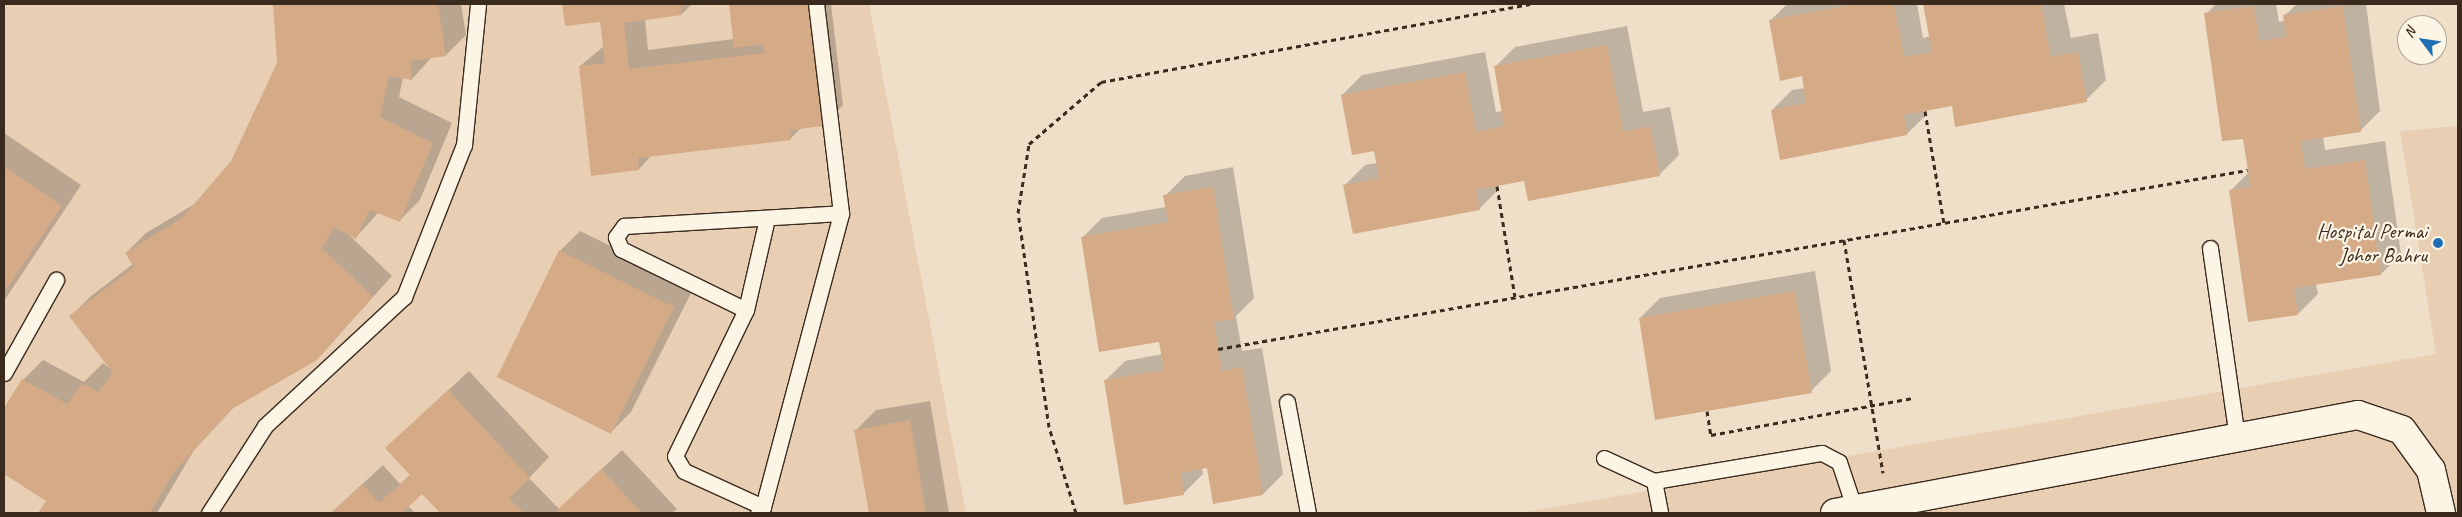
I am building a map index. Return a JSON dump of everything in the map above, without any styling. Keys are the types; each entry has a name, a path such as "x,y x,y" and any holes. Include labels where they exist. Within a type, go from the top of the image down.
{"street":[{"path":"1845,512 2358,414 2402,430 2431,470 2442,513"}],"lane":[{"path":"209,513 264,426 404,298 464,145 478,4"},
{"path":"767,218 746,310 675,456 684,471 760,510 841,213 816,4"},
{"path":"746,310 621,249 616,238 624,226 841,213"},
{"path":"2210,248 2237,438"},
{"path":"4,373 56,280"},
{"path":"1287,402 1308,513"},
{"path":"1604,458 1654,481 1822,453 1838,462 1845,512"},
{"path":"1654,481 1660,513"}],"path":[{"path":"1076,513 1049,427 1018,213 1029,144 1101,82 1530,4"},
{"path":"1925,111 1944,223"},
{"path":"1218,348 2248,170"},
{"path":"1497,186 1515,297"},
{"path":"1844,240 1888,504"},
{"path":"1707,411 1711,435 1914,398"}],"shaded area":[{"path":"4,4 869,4 966,513 4,513"},
{"name":"Hospital Permai Johor Bahru","path":"2458,126 2458,513 1520,513 2436,354 2400,131"}],"building":[{"path":"273,4 438,4 446,56 410,61 412,80 389,76 380,117 433,143 400,222 370,210 356,239 334,227 322,248 373,297 317,360 232,409 174,472 150,513 38,513 46,501 4,474 4,408 22,379 67,404 82,383 98,392 113,373 69,316 134,267 125,253 182,218 231,161 277,63"},
{"path":"562,4 681,4 682,15 624,23 629,69 764,53 763,44 734,48 729,4 809,4 823,126 790,130 791,140 638,158 639,170 591,176 579,66 605,63 600,22 565,26"},
{"path":"1857,4 1894,4 1904,57 1932,52 1923,4 2041,4 2051,57 2078,52 2087,102 1955,127 1952,106 1904,115 1907,135 1780,160 1771,110 1806,103 1802,76 1780,81 1769,20"},
{"path":"2254,6 2259,41 2286,37 2283,15 2343,6 2361,132 2301,141 2305,169 2365,160 2381,275 2294,288 2298,315 2248,322 2229,190 2250,187 2248,170 2243,139 2222,141 2204,13"},
{"path":"1607,45 1623,132 1650,126 1660,176 1528,201 1524,181 1497,186 1476,190 1480,210 1353,234 1343,185 1379,178 1374,151 1352,155 1341,95 1465,72 1476,132 1504,126 1494,66"},
{"path":"4,166 62,206 4,293"},
{"path":"1213,187 1234,319 1214,322 1222,371 1242,367 1263,495 1213,504 1207,468 1181,473 1184,495 1124,505 1104,380 1164,370 1159,342 1099,352 1081,237 1168,222 1163,195"},
{"path":"559,250 674,307 611,434 497,377"},
{"path":"1795,291 1812,393 1655,420 1639,318"},
{"path":"448,390 530,478 509,498 524,513 440,513 422,494 402,513 331,513 362,484 379,503 410,475 385,448"},
{"path":"910,420 926,513 869,513 854,430"},
{"path":"601,469 642,513 558,513 556,511"}],"place":[{"name":"Hospital Permai Johor Bahru","path":"2438,243"}]}
